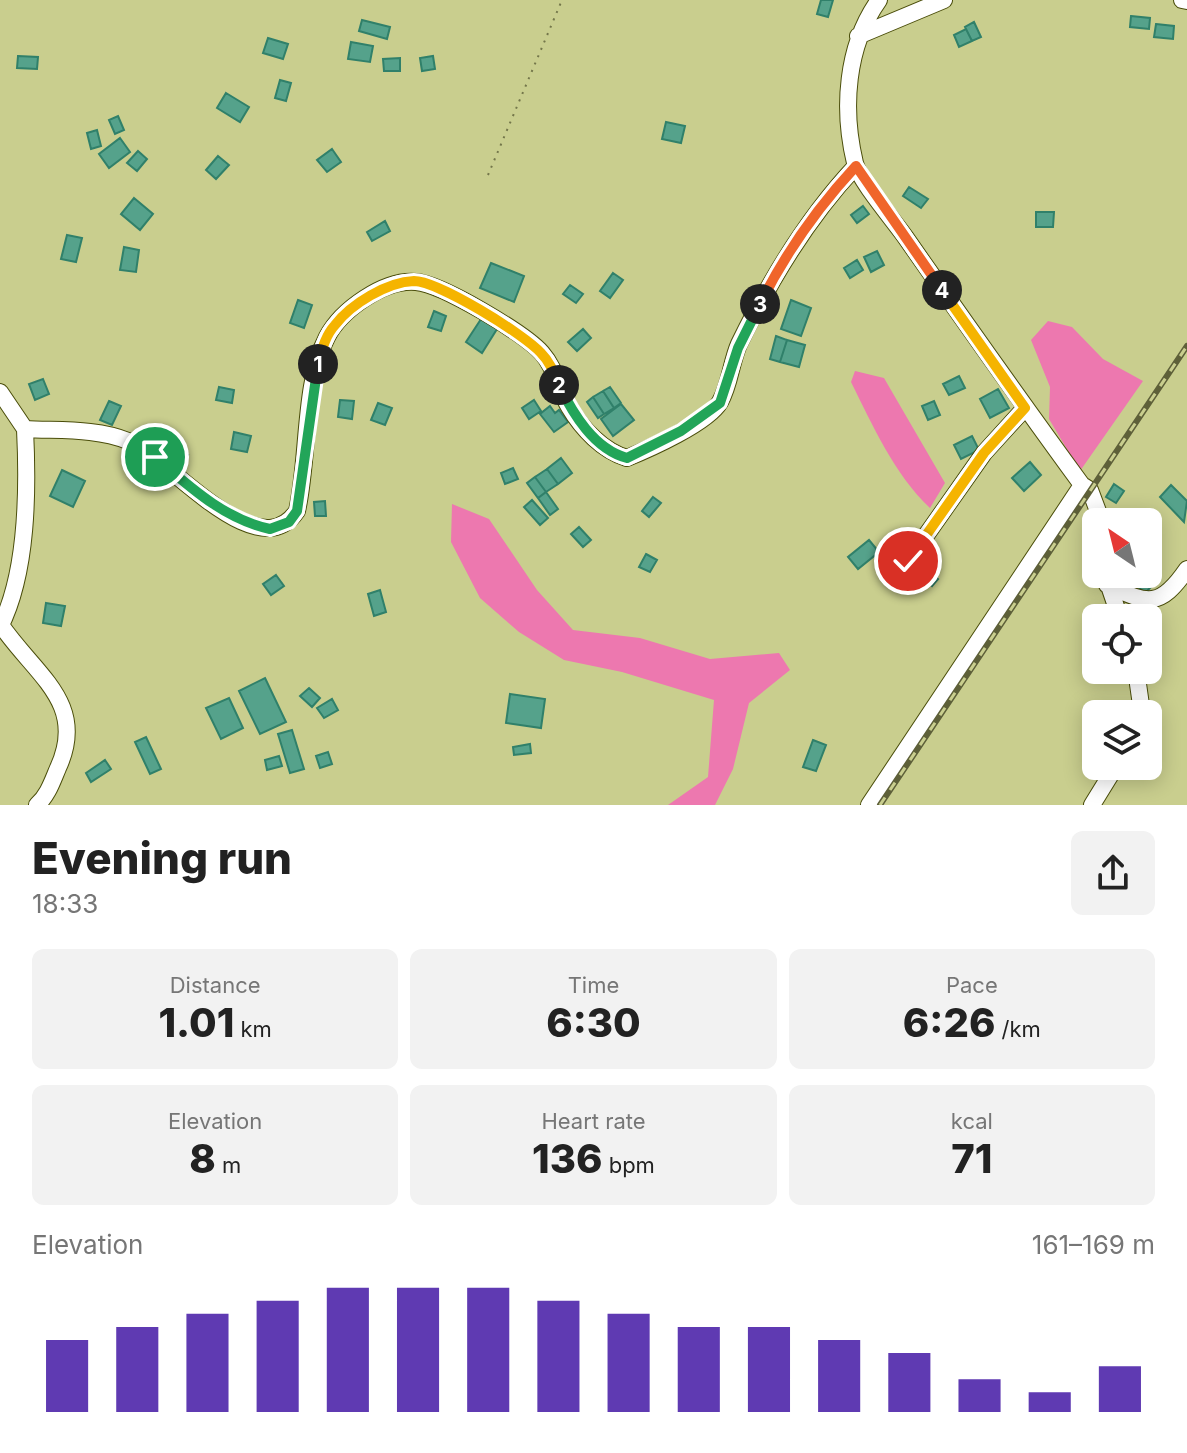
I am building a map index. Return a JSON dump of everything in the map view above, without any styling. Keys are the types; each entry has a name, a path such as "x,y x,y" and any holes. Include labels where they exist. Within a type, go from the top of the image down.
{"street":[{"path":"879,0 858,36 853,58 849,112 856,166 1025,408 1082,485 1090,490 1097,508"},
{"path":"858,36 944,0"},
{"path":"25,429 88,432 128,440 229,514 260,527 279,527 289,522 297,511 317,370 326,339 335,324 352,308 387,287 413,281 472,306 508,326 540,351 550,364 570,408 610,454 627,458 681,431 720,403 738,348 772,281 830,194 856,166"},
{"path":"0,392 25,429 25,521 11,598 1,626 60,700 68,716 68,747 46,797 37,805"},
{"path":"908,561 984,453 1025,408"},
{"path":"869,805 1082,485"},
{"path":"1121,588 1144,602 1156,599 1176,585 1187,569"},
{"path":"1092,805 1107,780"}],"path":[{"path":"488,175 562,0"}],"shaded area":[{"path":"1048,321 1072,327 1103,359 1143,381 1080,471 1049,419 1050,387 1031,340"},
{"path":"855,371 884,378 945,483 930,508 895,465 876,432 851,382"},
{"path":"452,504 489,519 537,590 573,630 640,638 710,659 779,653 790,670 749,703 733,769 715,805 668,805 708,777 714,700 622,672 564,660 519,632 480,598 451,542"}],"building":[{"path":"821,0 833,0 828,17 817,14"},
{"path":"1131,16 1150,18 1149,29 1130,27"},
{"path":"362,20 390,27 387,39 359,31"},
{"path":"974,22 981,37 972,41 965,27"},
{"path":"1156,24 1174,26 1173,39 1154,37"},
{"path":"966,29 972,41 959,47 954,35"},
{"path":"268,38 288,44 283,59 263,53"},
{"path":"351,42 373,46 370,62 348,59"},
{"path":"18,56 38,57 37,69 17,68"},
{"path":"433,56 435,69 422,71 420,58"},
{"path":"400,58 400,71 384,71 383,59"},
{"path":"280,80 291,83 286,101 275,98"},
{"path":"226,93 249,107 240,122 217,108"},
{"path":"118,116 124,130 115,134 109,120"},
{"path":"666,122 685,126 681,143 662,139"},
{"path":"97,130 101,146 91,149 87,133"},
{"path":"120,138 130,152 109,168 99,154"},
{"path":"332,149 341,162 327,172 317,160"},
{"path":"138,151 147,159 137,171 127,163"},
{"path":"218,156 229,165 216,179 206,170"},
{"path":"909,187 928,199 921,208 903,196"},
{"path":"134,198 153,214 140,230 121,214"},
{"path":"863,206 869,214 857,223 851,215"},
{"path":"1036,212 1054,212 1053,227 1036,227"},
{"path":"385,221 390,231 372,241 367,232"},
{"path":"67,235 82,238 76,262 61,259"},
{"path":"124,247 139,250 136,272 120,270"},
{"path":"877,251 884,265 871,272 864,257"},
{"path":"857,260 863,270 850,278 844,268"},
{"path":"491,263 524,276 514,302 480,288"},
{"path":"613,273 623,280 610,298 600,291"},
{"path":"570,285 583,294 576,303 563,294"},
{"path":"298,300 312,305 304,328 290,323"},
{"path":"791,300 811,308 801,336 781,329"},
{"path":"434,311 446,316 441,331 428,327"},
{"path":"481,319 497,329 482,353 466,342"},
{"path":"583,329 591,338 577,351 568,342"},
{"path":"776,336 787,340 780,362 770,359"},
{"path":"787,340 805,345 799,367 780,362"},
{"path":"959,376 965,388 949,395 943,384"},
{"path":"43,379 49,394 35,400 29,384"},
{"path":"219,387 234,390 232,403 216,400"},
{"path":"610,387 621,403 614,408 603,391"},
{"path":"998,389 1009,408 990,418 980,399"},
{"path":"603,391 614,408 604,414 593,397"},
{"path":"593,397 604,414 598,418 587,402"},
{"path":"340,400 354,401 352,419 338,417"},
{"path":"534,400 541,411 529,419 522,408"},
{"path":"109,401 121,406 112,425 100,420"},
{"path":"934,401 940,415 928,420 922,406"},
{"path":"378,403 392,408 385,425 371,420"},
{"path":"621,404 634,420 613,436 601,419"},
{"path":"550,406 555,413 559,410 568,422 554,432 540,414"},
{"path":"234,432 251,436 247,452 231,449"},
{"path":"972,436 979,450 961,459 954,445"},
{"path":"173,448 188,455 184,463 169,456"},
{"path":"561,458 572,473 558,484 547,469"},
{"path":"1030,462 1041,475 1024,491 1012,478"},
{"path":"513,468 518,479 505,484 501,473"},
{"path":"547,469 558,484 546,492 535,477"},
{"path":"62,470 85,481 73,507 50,496"},
{"path":"535,477 546,492 538,498 527,483"},
{"path":"1114,484 1124,491 1116,503 1106,497"},
{"path":"1171,485 1187,501 1184,522 1160,497"},
{"path":"546,492 558,509 550,515 538,498"},
{"path":"653,497 661,503 649,517 642,511"},
{"path":"532,500 548,518 540,525 524,507"},
{"path":"325,501 326,516 315,516 314,502"},
{"path":"579,527 591,540 583,547 571,534"},
{"path":"869,540 879,552 858,569 848,557"},
{"path":"646,554 657,560 650,572 639,567"},
{"path":"920,563 938,579 932,586 914,570"},
{"path":"276,575 284,586 271,595 263,584"},
{"path":"380,590 386,612 374,616 368,594"},
{"path":"46,603 65,606 61,626 43,623"},
{"path":"265,678 286,722 260,734 239,691"},
{"path":"309,688 320,698 312,707 300,696"},
{"path":"510,694 545,699 541,728 506,723"},
{"path":"229,698 243,728 221,739 206,708"},
{"path":"332,699 338,710 324,718 317,708"},
{"path":"292,730 304,769 290,773 278,734"},
{"path":"146,737 161,769 150,774 135,742"},
{"path":"813,740 826,745 816,771 803,767"},
{"path":"530,744 531,753 514,755 513,747"},
{"path":"328,752 332,764 320,768 316,756"},
{"path":"279,756 282,766 267,770 265,760"},
{"path":"105,760 111,769 91,782 86,773"}],"railway":[{"path":"880,805 1187,346"}],"route":[{"path":"155,457 198,494 229,514 270,529 289,522 297,511 302,488 317,370 326,339 335,324 352,308 387,287 413,281 472,306 508,326 540,351 550,364 570,408 610,454 627,458 681,431 720,403 738,348 772,281 830,194 856,166 1025,408 984,453 908,561"}]}
